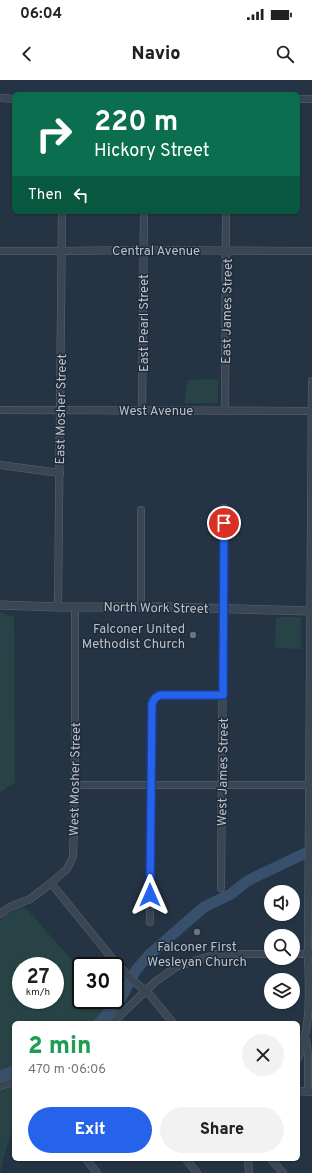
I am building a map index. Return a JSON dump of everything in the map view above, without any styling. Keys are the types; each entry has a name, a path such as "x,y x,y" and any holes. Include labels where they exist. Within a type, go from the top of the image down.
{"street":[{"path":"0,98 12,99"},
{"path":"300,99 312,99"},
{"name":"East Mosher Street","path":"58,607 62,214"},
{"name":"East Pearl Street","path":"142,410 144,214"},
{"name":"East James Street","path":"224,411 226,214"},
{"name":"Central Avenue","path":"0,251 312,251"},
{"path":"300,1053 306,1038 310,998 312,381"},
{"name":"West Avenue","path":"0,410 312,411"},
{"path":"0,465 60,473"},
{"path":"223,608 224,508"},
{"path":"141,510 141,607"},
{"name":"North Work Street","path":"0,605 58,607 223,608 311,611"},
{"name":"West Mosher Street","path":"0,914 10,907 30,899 51,883 67,868 73,857 75,607"},
{"name":"West James Street","path":"221,888 223,608"},
{"path":"150,922 152,704 155,698 160,695 223,695"},
{"path":"74,785 311,785"},
{"path":"51,883 128,976 145,991 171,1021"},
{"path":"114,1021 166,973 185,963 217,954 264,954"},
{"path":"300,1091 310,1092 306,1038"},
{"path":"0,1086 12,1083"},
{"path":"88,1161 97,1173"},
{"path":"188,1161 197,1173"},
{"path":"248,1161 249,1173"},
{"path":"273,1161 283,1173"}],"green space":[{"path":"218,379 218,403 184,403 188,380"},
{"path":"0,612 14,617 15,782 0,792"},
{"path":"276,617 301,617 301,649 275,648"},
{"path":"18,908 26,908 72,961 72,1009 114,1009 125,1021 12,1021 12,1127 0,1173 0,920"}],"waterway":[{"path":"101,1021 120,1000 136,970 149,955 204,907 231,894 255,877 312,850"},
{"path":"0,1076 12,1072"}],"place":[{"name":"Falconer United Methodist Church","path":"193,635"},
{"name":"Falconer First Wesleyan Church","path":"197,932"}],"route":[{"path":"150,895 152,701 160,695 223,695 224,523"}]}
